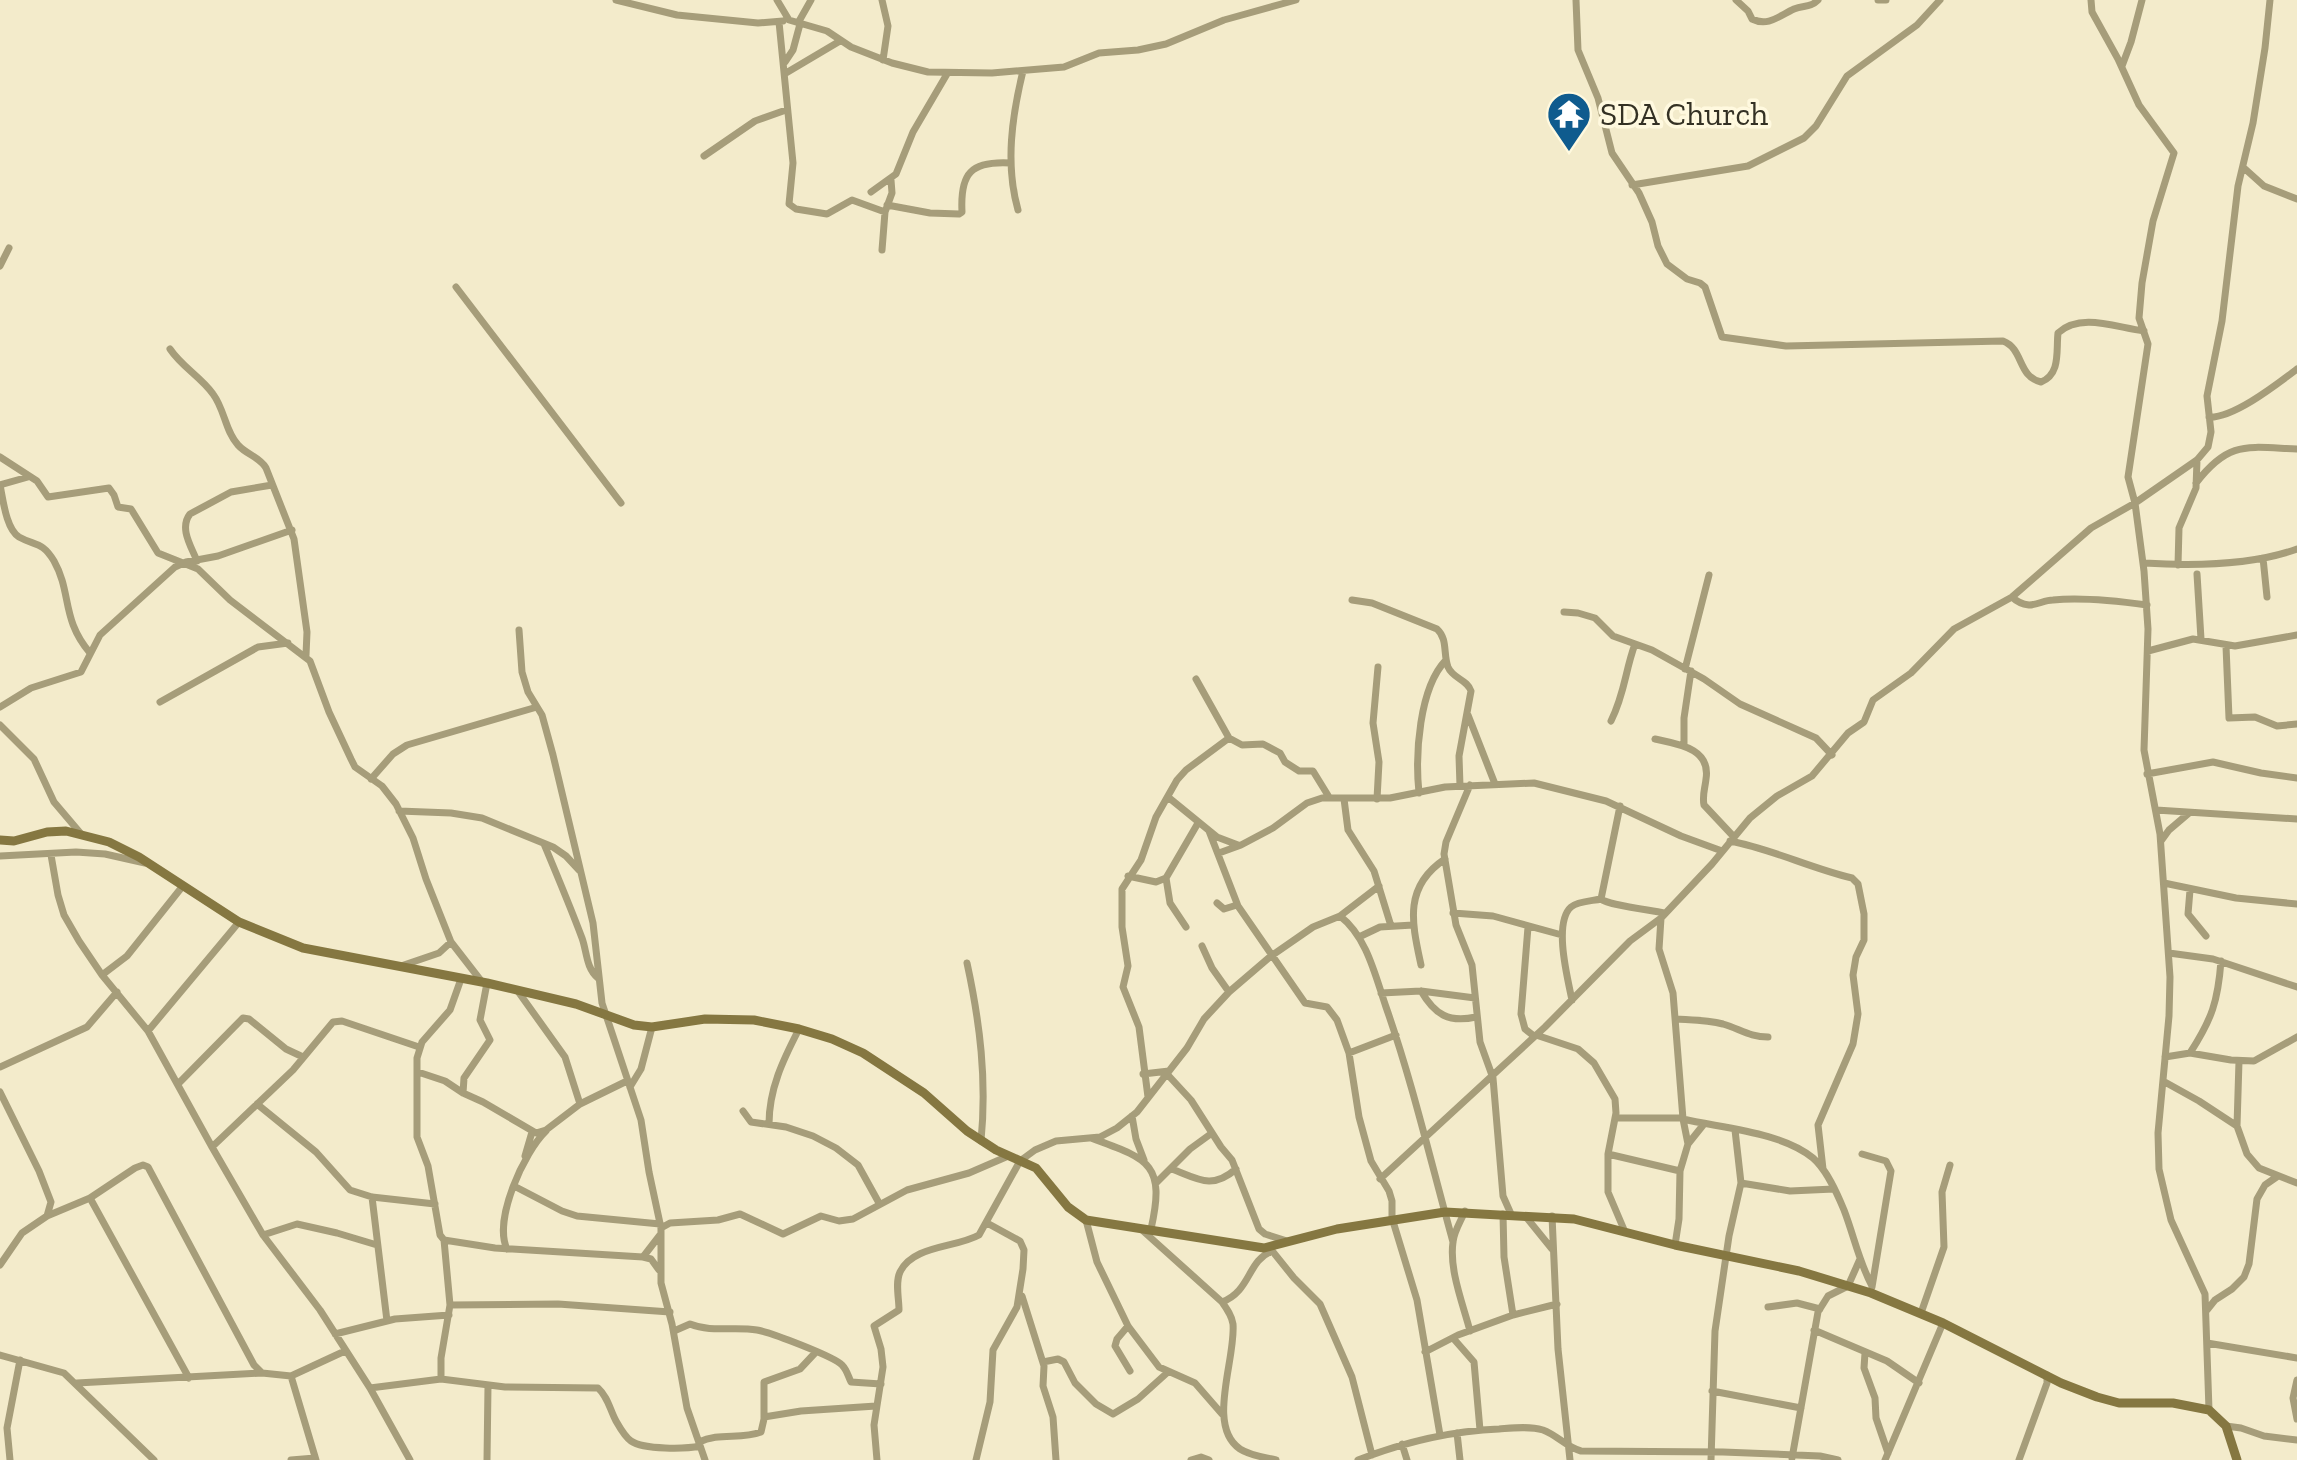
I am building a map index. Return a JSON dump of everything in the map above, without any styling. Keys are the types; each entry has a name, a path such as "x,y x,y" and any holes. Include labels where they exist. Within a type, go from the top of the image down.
{"street":[{"path":"616,0 677,15 758,23 796,22 827,31 840,41 883,60 947,74 1064,67 1099,53 1166,44 1224,20 1296,0"},
{"path":"777,0 796,22"},
{"path":"784,63 793,50 796,22 811,0"},
{"path":"883,60 888,26 883,2 894,0"},
{"path":"1576,0 1579,54 1598,98 1612,153 1652,222 1661,256 1677,272 1705,287 1719,333 1726,338 1786,346 2003,341 2016,350 2023,370 2041,382 2053,373 2058,333 2064,328 2093,322 2144,331"},
{"path":"1736,0 1752,19 1759,22 1778,19 1797,8 1812,6 1818,0"},
{"path":"1878,0 1886,0"},
{"path":"1632,185 1748,166 1804,138 1816,126 1847,76 1917,25 1940,0"},
{"path":"2091,0 2092,12 2151,125 2174,153 2153,221 2146,260 2139,310 2148,344 2128,469 2144,563 2148,651 2144,750 2161,841 2169,953 2170,996 2157,1152 2164,1197 2178,1237 2205,1294 2209,1410"},
{"path":"2121,67 2128,54 2142,0"},
{"path":"1380,1179 1545,1027 1630,941 1662,916 1763,806 1812,776 1848,733 1864,722 1873,700 1911,673 1954,629 2012,597 2088,531 2197,460 2209,444 2207,396 2222,321 2238,186 2244,168 2265,48 2270,0"},
{"path":"779,22 794,169 789,199 792,208 827,214 849,199 886,209 959,214 962,212 963,186 978,166 1010,163"},
{"path":"786,73 840,41"},
{"path":"1018,210 1010,163 1015,100 1023,71"},
{"path":"871,192 891,180 900,168 919,121 947,74"},
{"path":"704,156 755,121 786,110"},
{"path":"2244,168 2267,189 2297,199"},
{"path":"882,250 886,209 892,193 891,180"},
{"path":"0,266 9,248"},
{"path":"456,287 621,503"},
{"path":"170,349 211,390 235,442 264,463 292,530 307,640 306,655 355,767 387,792 399,811 413,838 451,942 484,983 480,1020 490,1040 464,1078 463,1093"},
{"path":"2209,417 2227,414 2297,369"},
{"path":"2196,483 2223,454 2257,448 2297,449"},
{"path":"0,457 37,481 48,497 109,488 118,507 131,509 158,553 198,569 230,600 306,655"},
{"path":"2178,565 2179,528 2191,504 2197,460"},
{"path":"31,477 0,485 11,527 18,536 36,543 52,558 61,578 72,628 90,653"},
{"path":"197,561 185,529 186,518 231,492 272,485"},
{"path":"0,707 31,688 81,672 107,628 163,576 186,562 292,530"},
{"path":"2144,563 2178,565 2263,558 2297,549"},
{"path":"2263,558 2267,597"},
{"path":"2197,574 2201,639"},
{"path":"1684,745 1688,670 1709,575"},
{"path":"2012,597 2027,605 2076,599 2147,605"},
{"path":"1352,600 1372,603 1439,631 1443,637 1446,660 1452,674 1470,686 1471,691 1459,756 1460,786"},
{"path":"1564,612 1595,618 1613,636 1688,670 1740,704 1816,738 1832,755"},
{"path":"519,630 522,672 537,707 564,795 593,923 606,1014 641,1120 660,1226 661,1283 674,1331 687,1408 704,1460"},
{"path":"2148,651 2181,641 2201,639 2226,646 2297,635"},
{"path":"160,702 258,647 307,640"},
{"path":"1611,721 1624,691 1635,644"},
{"path":"2226,646 2229,718 2255,717 2277,726 2297,724"},
{"path":"1419,793 1418,744 1428,691 1435,672 1446,660"},
{"path":"1377,799 1379,762 1373,723 1378,667"},
{"path":"1196,679 1229,738 1242,745 1258,743 1270,747 1299,771 1313,771 1329,797 1344,803 1470,785 1547,784 1620,806 1681,836 1722,851"},
{"path":"371,779 393,754 415,741 537,707"},
{"path":"1467,714 1495,784"},
{"path":"0,725 34,759 54,802 82,835"},
{"path":"1148,1097 1139,1027 1123,987 1128,966 1121,897 1128,876 1141,860 1156,817 1186,770 1229,738"},
{"path":"1655,739 1684,745 1701,756 1706,764 1704,805 1732,839 1852,878 1858,884 1864,904 1865,934 1853,975 1858,1014 1849,1054 1818,1125 1823,1169"},
{"path":"2147,774 2213,762 2297,778"},
{"path":"1470,785 1446,842 1445,859 1453,913 1472,965 1478,1030 1492,1073 1504,1202 1504,1257 1513,1315"},
{"path":"1168,797 1209,831 1227,842 1241,845"},
{"path":"1219,853 1273,828 1307,803 1329,797"},
{"path":"1344,803 1346,823 1374,871 1391,926"},
{"path":"1601,899 1620,806"},
{"path":"2156,810 2297,819"},
{"path":"399,811 469,815 544,844 566,856 580,872"},
{"path":"2161,841 2189,813"},
{"path":"1156,882 1166,878 1177,863 1187,838 1198,823"},
{"path":"0,840 23,840 56,830 109,842 148,863 239,922 303,948 517,990 576,1004 634,1025 652,1027 717,1019 754,1020 832,1039 863,1053 924,1093 981,1141 1006,1157 1036,1168 1068,1207 1086,1220 1271,1249 1320,1304 1352,1377 1371,1457"},
{"path":"1209,831 1237,905 1271,956 1305,1003 1322,1005 1331,1011 1342,1030 1365,1141 1380,1179 1389,1191 1392,1218 1417,1300 1440,1435"},
{"path":"544,844 589,965 599,978"},
{"path":"0,856 76,852 105,854 148,863"},
{"path":"51,855 64,915 79,941 102,975 148,1031 263,1235 308,1292 370,1388 410,1460"},
{"path":"1421,965 1413,925 1417,891 1431,870 1445,859"},
{"path":"1431,870 1448,876"},
{"path":"1128,876 1156,882 1167,889"},
{"path":"1166,878 1170,903 1186,927"},
{"path":"2164,883 2190,890 2297,904"},
{"path":"877,1460 874,1428 883,1356 874,1326 899,1310 901,1271 916,1256 979,1235 1020,1161 1035,1150 1056,1141 1107,1134 1132,1116 1168,1073 1204,1019 1229,992 1271,956 1313,927 1340,916 1379,886"},
{"path":"102,975 127,956 182,887"},
{"path":"2190,890 2188,914 2206,936"},
{"path":"1572,1000 1562,935 1570,908 1601,899 1611,905 1639,907 1662,916"},
{"path":"1217,903 1224,909 1237,905"},
{"path":"1453,913 1493,916 1562,935"},
{"path":"1340,916 1359,937 1396,1035 1427,1137 1453,1242 1456,1278 1470,1331"},
{"path":"1662,916 1659,949 1673,993 1683,1118 1688,1144"},
{"path":"148,1031 188,979 239,922"},
{"path":"1359,937 1391,926 1413,925"},
{"path":"1528,927 1521,1014 1525,1029 1535,1036 1571,1045 1594,1063 1615,1099 1608,1154 1608,1192 1625,1232"},
{"path":"401,966 439,953 451,942"},
{"path":"1202,946 1212,968 1229,992"},
{"path":"2169,953 2221,961 2297,987"},
{"path":"2190,1053 2216,1005 2221,961"},
{"path":"967,963 977,1005 983,1063 981,1141"},
{"path":"441,1379 442,1349 450,1305 444,1240 439,1231 428,1166 417,1137 419,1047 450,1010 461,979"},
{"path":"517,990 565,1057 580,1104"},
{"path":"1381,993 1421,991 1475,998"},
{"path":"1421,991 1438,1014 1445,1018 1463,1020 1476,1017"},
{"path":"0,1067 87,1027 117,992"},
{"path":"178,1084 243,1018 249,1019 286,1049 303,1057"},
{"path":"1676,1019 1711,1022 1732,1027 1752,1037 1768,1037"},
{"path":"212,1147 293,1070 330,1025 338,1020 419,1047"},
{"path":"1463,1020 1478,1030"},
{"path":"495,1248 502,1240 507,1205 514,1186 546,1130 580,1104 628,1084 641,1069 652,1027"},
{"path":"1545,1027 1546,1039"},
{"path":"769,1124 774,1082 799,1029"},
{"path":"1349,1053 1396,1035"},
{"path":"2165,1057 2190,1053 2239,1061 2261,1059 2297,1037"},
{"path":"2200,1038 2208,1057"},
{"path":"2239,1061 2237,1126 2253,1163 2278,1176 2294,1180"},
{"path":"418,1072 445,1081 532,1132 546,1130"},
{"path":"1143,1074 1168,1073"},
{"path":"1168,1073 1227,1152 1259,1229 1289,1242"},
{"path":"2163,1081 2237,1126"},
{"path":"0,1092 50,1197 51,1209 47,1216"},
{"path":"257,1104 316,1152 350,1190 372,1197 435,1204"},
{"path":"743,1111 751,1122 813,1136 845,1153 866,1175 879,1203"},
{"path":"1132,1116 1136,1139 1145,1162"},
{"path":"1615,1118 1683,1118 1784,1142 1804,1151 1823,1169 1834,1189 1872,1290"},
{"path":"1675,1245 1680,1171 1688,1144 1704,1124"},
{"path":"1711,1456 1715,1331 1729,1236 1741,1183 1735,1130"},
{"path":"522,1168 532,1132"},
{"path":"1156,1183 1190,1149 1212,1133"},
{"path":"1090,1138 1139,1156 1153,1173 1156,1207 1151,1229"},
{"path":"1608,1154 1680,1171"},
{"path":"1862,1154 1886,1161 1891,1171 1872,1290"},
{"path":"514,1186 577,1216 660,1226 718,1220 740,1214 786,1234 821,1216 839,1221 853,1219 907,1190 969,1173 1006,1157"},
{"path":"1921,1313 1944,1247 1942,1192 1950,1165"},
{"path":"0,1265 22,1233 47,1216 90,1198 135,1168 148,1167 254,1365 262,1373"},
{"path":"1172,1169 1214,1182 1222,1181 1236,1169"},
{"path":"2206,1312 2210,1304 2244,1277 2249,1264 2257,1199 2265,1185 2278,1176"},
{"path":"1741,1183 1790,1191 1834,1189"},
{"path":"372,1197 387,1321"},
{"path":"90,1198 189,1378"},
{"path":"1453,1242 1465,1211"},
{"path":"1222,1302 1233,1298 1243,1288 1259,1258 1289,1242 1392,1218 1445,1212 1552,1216 1872,1290 2082,1392 2119,1403 2173,1403 2209,1410 2226,1426 2237,1460"},
{"path":"1524,1215 1552,1249"},
{"path":"1552,1216 1558,1349 1570,1460"},
{"path":"1086,1220 1097,1262 1128,1326 1159,1367 1195,1383 1224,1416"},
{"path":"976,1460 990,1402 993,1350 1013,1316 1021,1293 1022,1245 1016,1237 987,1223"},
{"path":"263,1235 297,1224 377,1245"},
{"path":"643,1257 660,1226"},
{"path":"1139,1227 1222,1302 1233,1323 1224,1416 1230,1439 1251,1454 1276,1460"},
{"path":"444,1240 495,1248 643,1257 651,1259 660,1271"},
{"path":"502,1240 507,1249"},
{"path":"1792,1458 1820,1309 1828,1296 1848,1286 1860,1259"},
{"path":"1822,1277 1828,1296"},
{"path":"1021,1293 1043,1362 1043,1386 1053,1417 1056,1460"},
{"path":"1768,1307 1797,1303 1820,1309"},
{"path":"450,1305 558,1304 670,1312"},
{"path":"1425,1352 1513,1315 1557,1304"},
{"path":"335,1334 387,1321 449,1315"},
{"path":"1887,1457 1943,1323"},
{"path":"674,1331 690,1324 710,1330 757,1330 790,1340 839,1362 851,1382 881,1384"},
{"path":"1128,1326 1115,1346 1130,1371"},
{"path":"1814,1330 1887,1361 1919,1383"},
{"path":"1453,1338 1474,1362 1480,1430"},
{"path":"2207,1343 2297,1358"},
{"path":"77,1383 262,1373 291,1376 345,1351"},
{"path":"370,1388 441,1379 488,1386 598,1388 604,1393 617,1423 632,1442 683,1448 700,1444 712,1436 757,1434 763,1426 764,1382 800,1369 815,1353"},
{"path":"1865,1353 1864,1368 1875,1398 1876,1418 1887,1457"},
{"path":"0,1355 64,1373 154,1460"},
{"path":"1043,1362 1058,1359 1064,1362 1075,1383 1096,1404 1113,1414 1138,1399 1168,1372"},
{"path":"10,1460 7,1428 20,1360"},
{"path":"2019,1460 2047,1383 2047,1375"},
{"path":"291,1376 316,1459 291,1460"},
{"path":"2297,1380 2293,1398 2297,1419"},
{"path":"487,1460 488,1386"},
{"path":"1712,1391 1801,1408"},
{"path":"764,1417 815,1409 876,1406"},
{"path":"2226,1426 2264,1436 2297,1440"},
{"path":"1358,1460 1402,1444 1440,1435 1532,1428 1552,1434 1567,1446 1581,1451 1792,1458 1820,1456 1838,1460"},
{"path":"1457,1433 1460,1460"},
{"path":"704,1460 712,1436"},
{"path":"1402,1444 1407,1460"},
{"path":"1191,1460 1201,1457 1209,1460"}],"place":[{"name":"SDA Church","path":"1569,153"}]}
